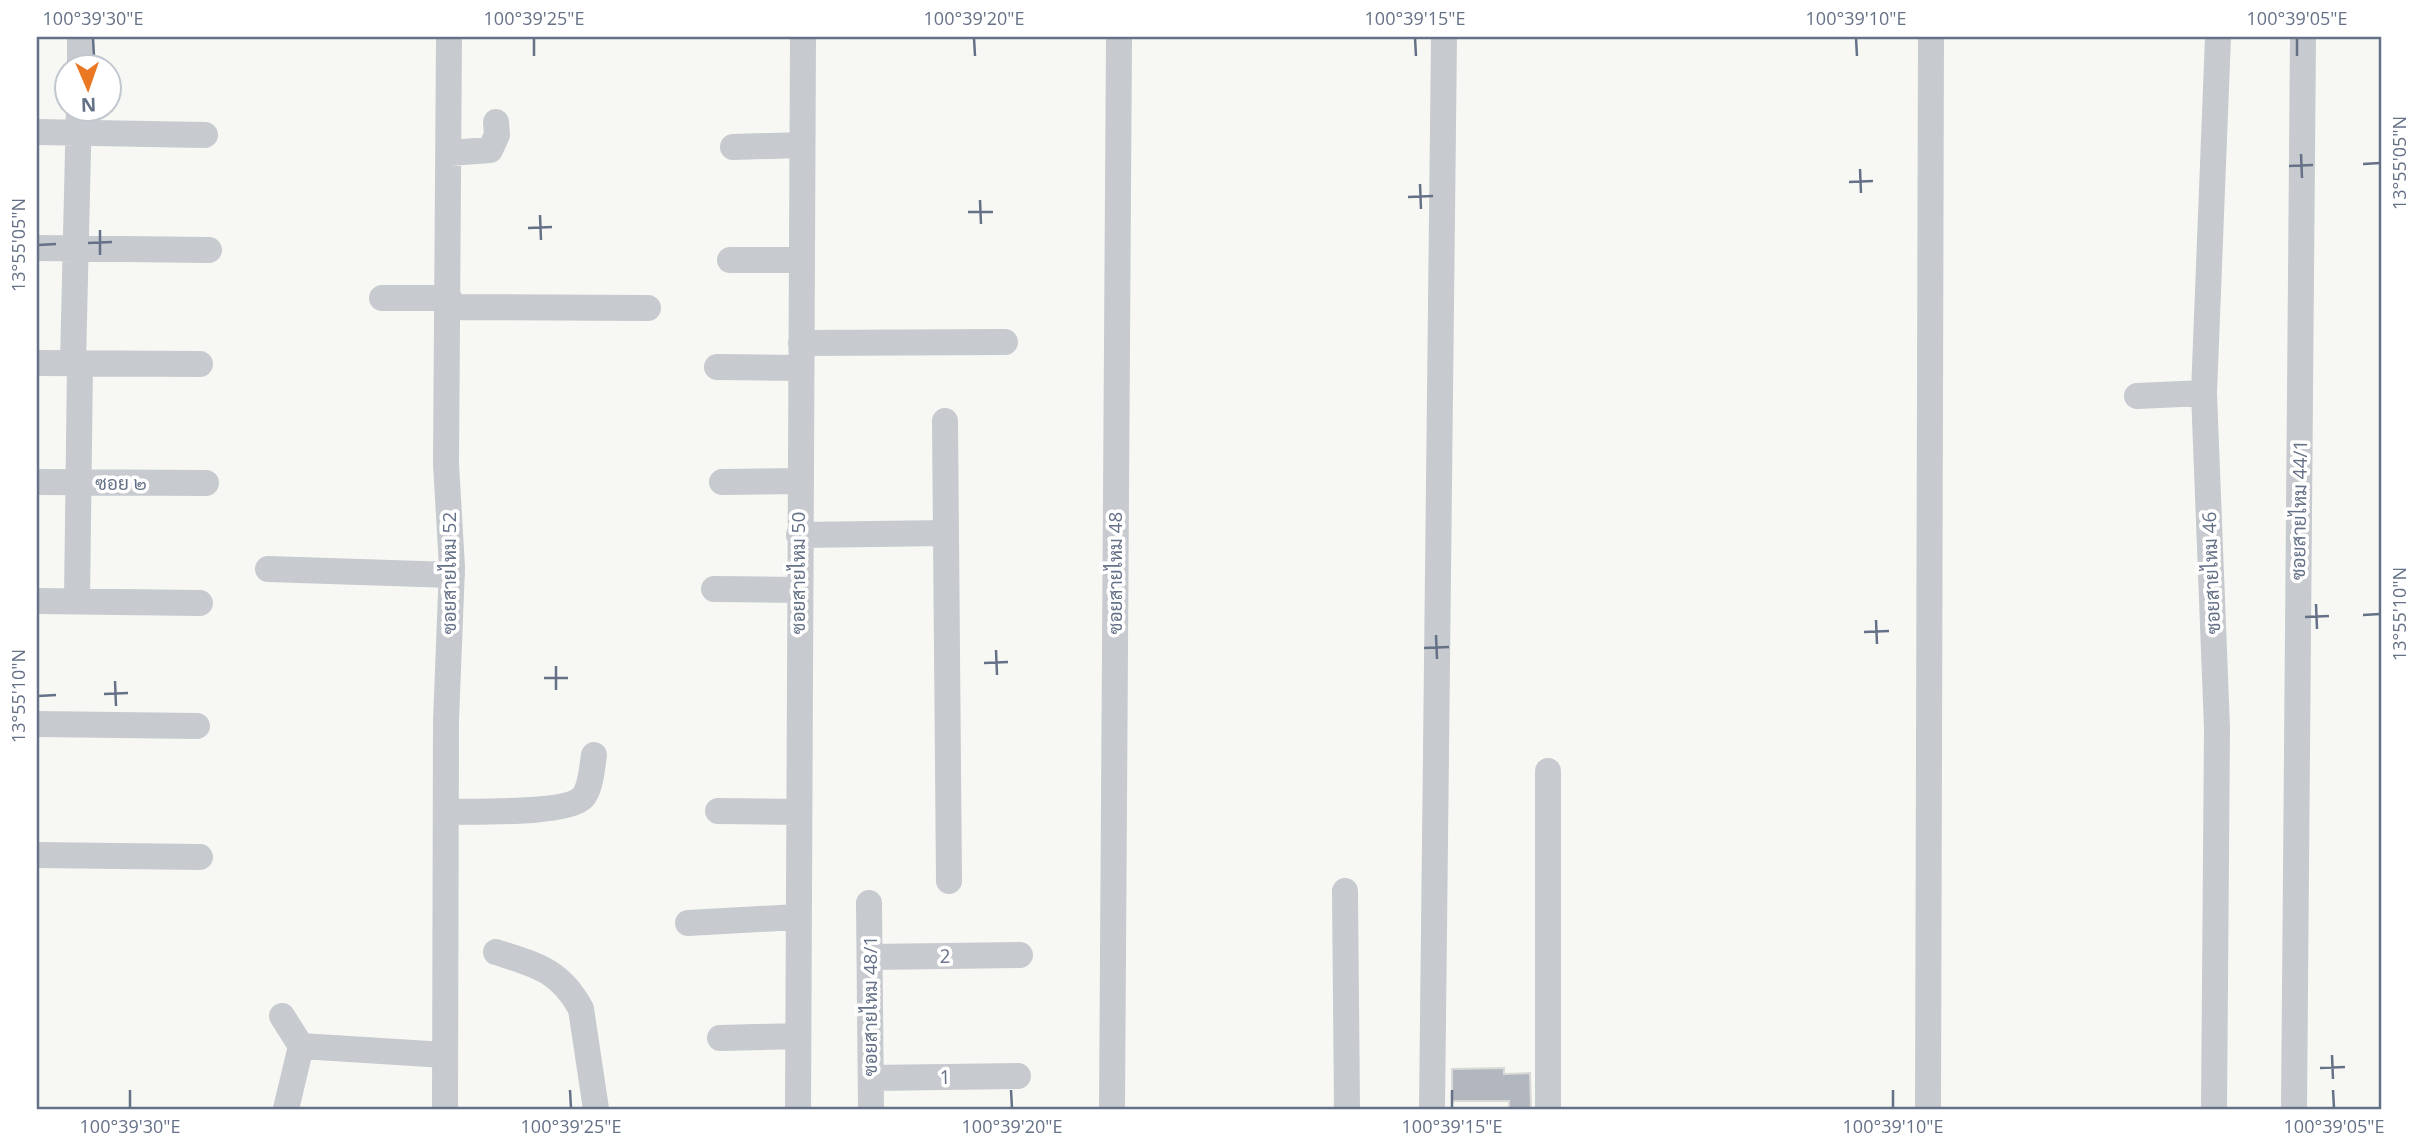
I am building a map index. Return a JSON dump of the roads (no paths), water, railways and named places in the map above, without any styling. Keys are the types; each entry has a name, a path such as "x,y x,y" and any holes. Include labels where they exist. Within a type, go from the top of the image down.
{"street":[{"name":"ซอยสายไหม 52","path":"445,1109 446,812 452,575 446,464 449,37"},
{"name":"ซอยสายไหม 50","path":"798,1109 798,481 803,37"},
{"name":"ซอยสายไหม 48","path":"1112,1109 1119,37"},
{"path":"1432,1109 1444,37"},
{"path":"1928,1109 1931,37"},
{"name":"ซอยสายไหม 46","path":"2214,1109 2217,728 2204,393 2218,37"},
{"name":"ซอยสายไหม 44/1","path":"2294,1109 2303,37"},
{"path":"37,132 75,122"},
{"path":"78,601 75,248 79,122"},
{"path":"88,122 205,135"},
{"path":"450,153 490,150 496,135 496,122"},
{"path":"733,147 802,145"},
{"path":"37,248 209,250"},
{"path":"730,260 802,260"},
{"path":"382,298 648,307"},
{"path":"717,368 801,356 1005,342"},
{"path":"37,363 200,364"},
{"path":"2137,396 2204,393"},
{"path":"945,421 949,881"},
{"path":"722,482 798,481"},
{"name":"ซอย ๒","path":"37,482 206,484"},
{"path":"799,535 946,533"},
{"path":"268,569 452,575"},
{"path":"714,589 798,590"},
{"path":"37,601 200,603"},
{"path":"37,724 197,726"},
{"path":"446,812 551,808 574,804 583,797 588,786 594,755"},
{"path":"1548,771 1548,1109"},
{"path":"718,811 799,812"},
{"path":"37,855 200,857"},
{"path":"1345,891 1347,1109"},
{"name":"ซอยสายไหม 48/1","path":"869,903 871,1109"},
{"path":"688,923 797,917"},
{"path":"496,952 540,966 561,980 574,996 581,1009 596,1109"},
{"name":"2","path":"870,957 1020,955"},
{"path":"282,1016 301,1046 286,1109"},
{"path":"720,1038 798,1037"},
{"path":"301,1046 445,1055"},
{"name":"1","path":"871,1078 1018,1076"}]}
